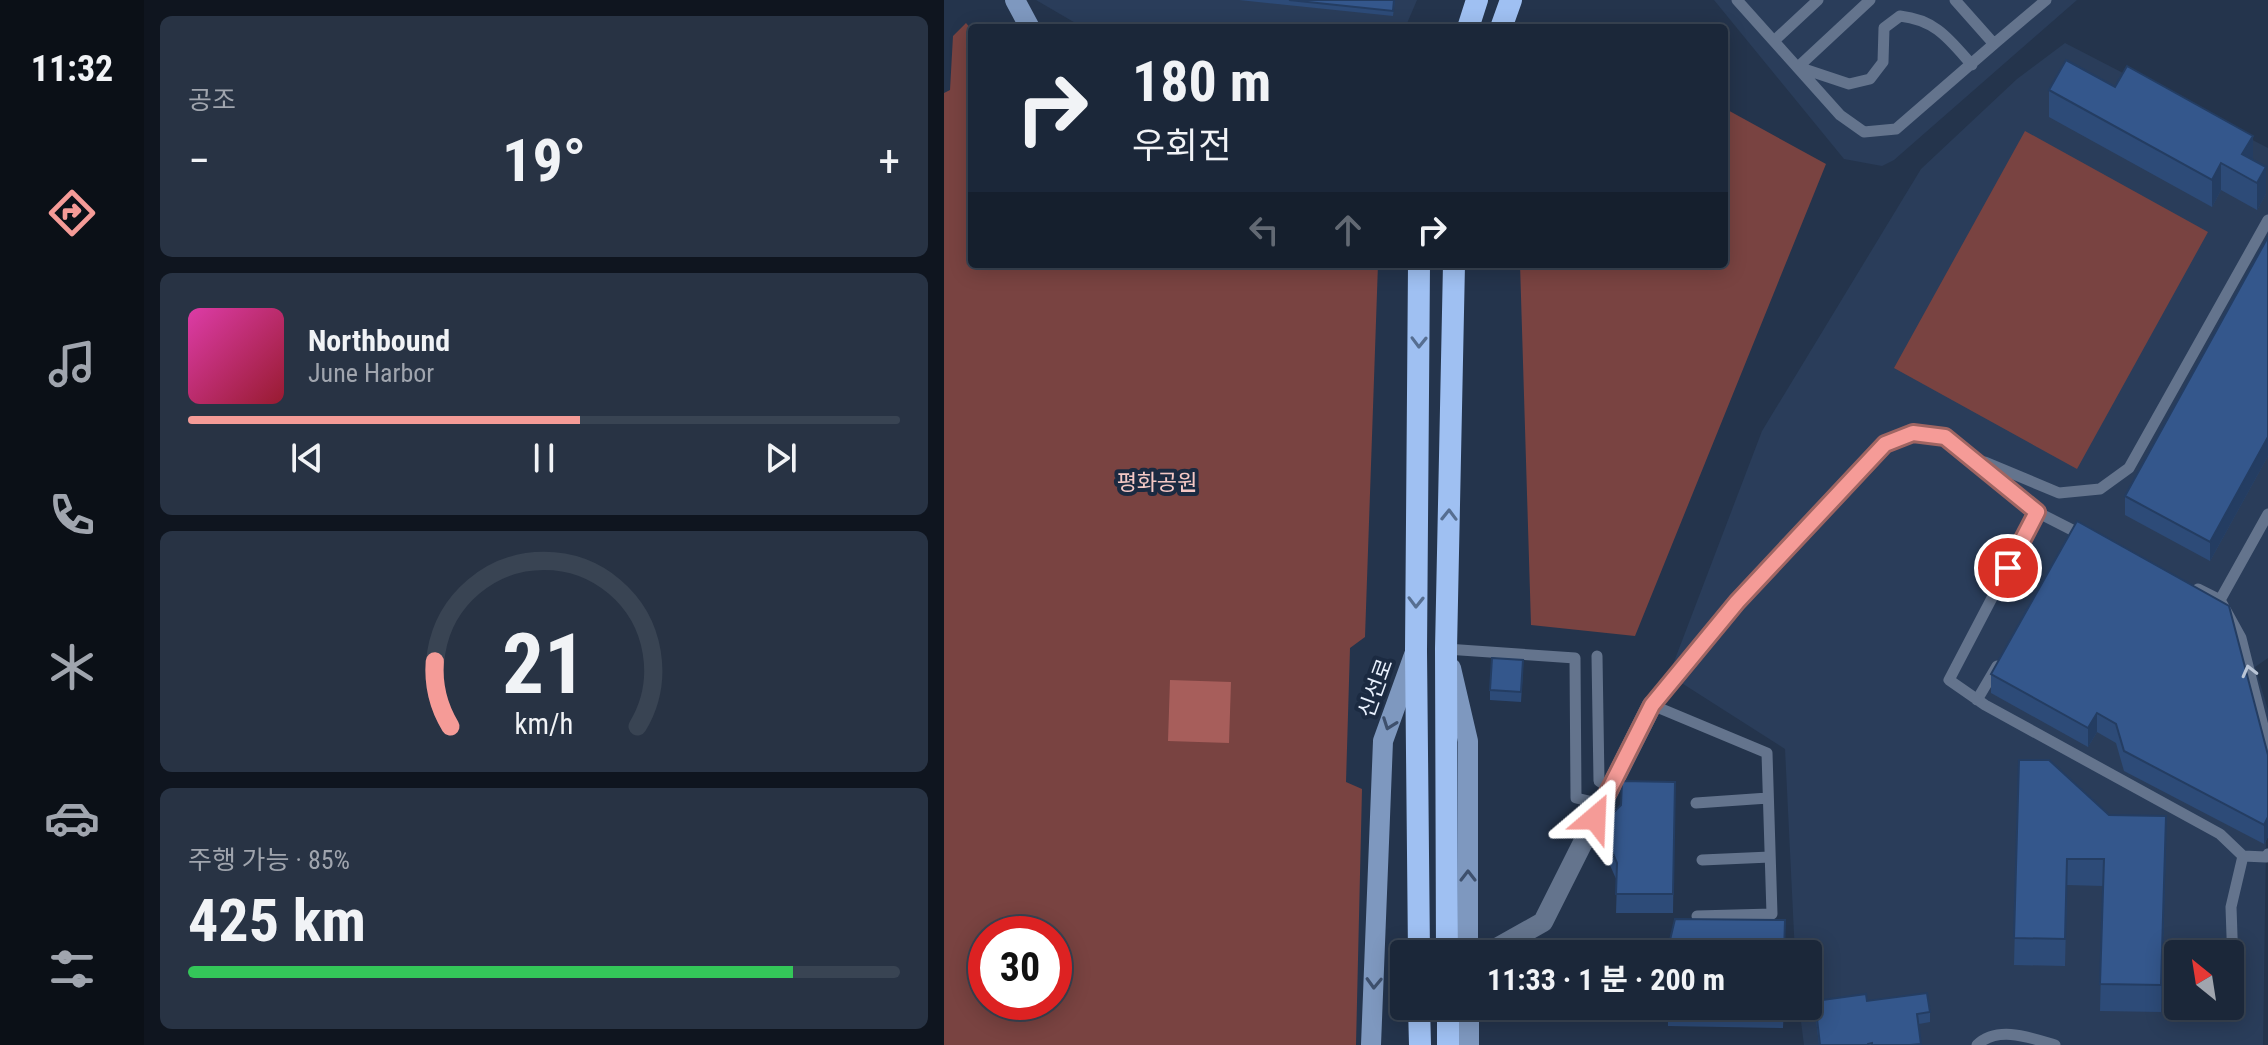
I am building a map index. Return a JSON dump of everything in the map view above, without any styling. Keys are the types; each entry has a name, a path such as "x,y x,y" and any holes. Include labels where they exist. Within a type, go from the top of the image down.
{"highway":[{"path":"1469,24 1477,0"},
{"path":"1502,24 1511,0"},
{"path":"1416,651 1419,268"},
{"path":"1447,940 1446,649 1454,268"},
{"name":"신선로","path":"1416,651 1419,940"},
{"path":"1419,1020 1420,1045"},
{"path":"1448,1020 1448,1045"}],"main road":[{"path":"1015,0 1028,24"},
{"path":"1446,649 1468,741 1468,940"},
{"name":"신선로","path":"1371,1045 1383,741 1416,651"},
{"path":"1469,1020 1469,1045"}],"street":[{"path":"1511,940 1543,922 1652,705"}],"lane":[{"path":"1737,0 1840,115 1864,132 1896,129 2046,0"},
{"path":"1775,40 1818,0"},
{"path":"1798,67 1870,0"},
{"path":"1955,0 1994,44"},
{"path":"1798,67 1849,84 1870,79 1883,62 1884,28 1900,16 1923,18 1946,36 1972,65"},
{"path":"1974,457 2059,493 2100,489 2129,468 2268,220"},
{"path":"1697,916 1772,914 1767,753 1652,705 1737,602 1885,444 1913,433 1945,437 1974,457 2037,512 2100,543"},
{"path":"2037,512 1949,680 1977,700 2220,834 2243,856 2266,857 2268,854"},
{"path":"2220,600 2268,514"},
{"path":"2066,544 2073,531"},
{"path":"2180,581 2220,600 2241,638 2268,746"},
{"path":"1977,700 2007,648"},
{"path":"1446,649 1575,658 1576,798 1606,796 1599,781 1597,656"},
{"path":"1696,803 1768,798"},
{"path":"2232,940 2231,907 2243,856"},
{"path":"1702,860 1770,857"},
{"path":"1977,1045 1985,1037 2015,1034 2055,1045"}],"shaded area":[{"path":"1036,0 1417,0 1407,24 1077,24"},
{"path":"1714,0 2077,0 1894,160 1882,166 1844,159"},
{"path":"2065,43 2268,148 2268,658 2255,667 2268,710 2263,1045 1804,1045 1801,1020 1822,1020 1822,940 1794,940 1785,749 1669,675 1762,431 1921,169 2017,79"},
{"path":"1170,680 1231,682 1229,743 1168,741"}],"green space":[{"name":"평화공원","path":"966,23 968,268 1378,268 1365,637 1350,648 1346,782 1362,789 1356,1045 944,1045 944,93 950,90 953,36"},
{"path":"1728,110 1826,164 1635,636 1531,625 1520,268 1728,268"},
{"path":"2025,131 2208,232 2077,469 1894,368"}],"building":[{"path":"1289,0 1394,0 1393,11"},
{"path":"2066,60 2115,87 2127,66 2253,136 2242,154 2266,167 2257,183 2221,163 2212,180 2049,90"},
{"path":"2268,237 2268,437 2210,542 2125,496"},
{"path":"2077,521 2229,606 2268,755 2268,817 2264,825 2124,751 2116,724 2097,713 2088,728 1991,674"},
{"path":"1492,658 1523,660 1521,692 1490,690"},
{"path":"2019,760 2049,760 2109,815 2166,816 2161,985 2100,984 2104,859 2067,859 2065,939 2014,938"},
{"path":"1622,781 1675,782 1673,894 1616,894 1617,863 1605,835 1611,815 1621,805"},
{"path":"1675,919 1785,920 1784,940 1670,940"},
{"path":"1927,993 1930,1012 1917,1014 1921,1044 1820,1045 1817,1020 1822,1020 1822,1000 1866,994 1867,1001"}],"route":[{"path":"1595,818 1652,705 1674,683 1737,602 1885,444 1913,433 1945,437 1974,457 2037,512 2008,568"}]}
